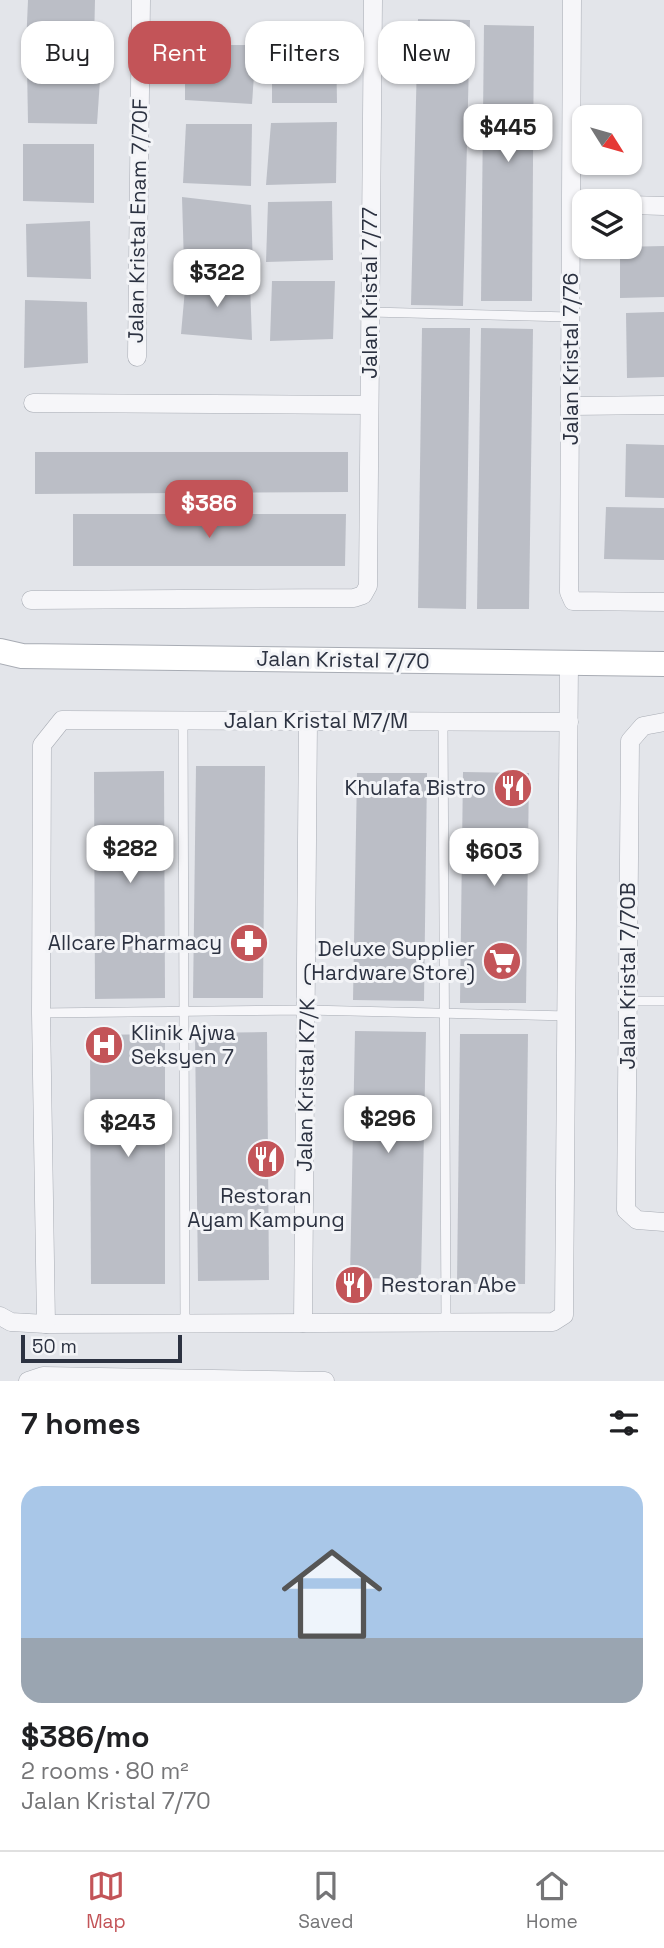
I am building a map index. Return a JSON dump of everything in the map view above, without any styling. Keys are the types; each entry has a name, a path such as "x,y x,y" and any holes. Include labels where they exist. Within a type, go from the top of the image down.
{"street":[{"name":"Jalan Kristal Enam 7/70F","path":"136,358 141,0"},
{"name":"Jalan Kristal 7/77","path":"32,600 354,598 363,595 368,586 373,0"},
{"name":"Jalan Kristal 7/76","path":"572,0 578,189"},
{"path":"642,205 664,206"},
{"name":"Jalan Kristal 7/76","path":"575,259 571,317 569,592 573,601 664,602"},
{"path":"33,403 369,405"},
{"path":"570,406 664,405"},
{"name":"Jalan Kristal 7/70","path":"7,658 664,664"},
{"path":"4,1322 553,1322 564,1315 569,662"},
{"name":"Jalan Kristal M7/M","path":"41,1013 42,745 62,720 569,722"},
{"name":"Jalan Kristal K7/K","path":"303,1323 308,721"},
{"name":"Jalan Kristal 7/70B","path":"664,722 643,726 630,741 626,1210 637,1220 664,1222"},
{"path":"41,1013 46,1324"},
{"path":"28,1381 43,1376 325,1381"}],"lane":[{"path":"370,312 571,317"},
{"path":"183,720 185,1324"},
{"path":"443,722 446,1322"},
{"path":"628,1001 664,1001"},
{"path":"41,1013 307,1010 568,1016"}],"building":[{"path":"28,0 95,0 94,21 27,21"},
{"path":"418,19 470,20 470,21"},
{"path":"484,25 534,26 532,301 481,301"},
{"path":"231,45 245,45 245,84 253,84 252,104 185,100 185,84 231,84"},
{"path":"27,84 100,84 97,124 28,123"},
{"path":"272,84 337,84 337,103 272,103"},
{"path":"416,84 468,84 463,306 411,305"},
{"path":"337,122 336,183 266,185 271,123"},
{"path":"186,124 252,124 251,186 183,183"},
{"path":"23,144 94,144 94,203 23,201"},
{"path":"182,197 251,205 253,268 184,264"},
{"path":"332,201 333,260 266,262 268,202"},
{"path":"90,221 91,279 27,277 26,224"},
{"path":"642,246 664,246 664,297 620,298 620,259 642,259"},
{"path":"186,278 250,283 252,340 181,334"},
{"path":"272,281 335,281 333,339 270,341"},
{"path":"25,300 87,302 88,363 24,368"},
{"path":"664,312 664,377 627,378 626,313"},
{"path":"422,328 470,328 466,609 418,608"},
{"path":"481,328 533,329 529,609 477,609"},
{"path":"626,444 664,445 664,498 625,497"},
{"path":"35,452 348,452 348,492 35,494"},
{"path":"606,507 664,508 664,560 604,559"},
{"path":"73,514 346,514 345,566 73,566"},
{"path":"196,766 265,766 263,998 193,998"},
{"path":"164,771 165,998 95,999 94,772"},
{"path":"463,772 529,773 526,1003 460,1003"},
{"path":"357,773 427,773 424,1001 353,1000"},
{"path":"355,1031 426,1032 421,1279 350,1278"},
{"path":"267,1032 269,1280 198,1281 195,1033"},
{"path":"165,1034 165,1284 91,1284 90,1035"},
{"path":"460,1034 528,1034 525,1284 457,1284"}],"place":[{"name":"Khulafa Bistro","path":"513,788"},
{"name":"Allcare Pharmacy","path":"249,943"},
{"name":"Deluxe Supplier (Hardware Store)","path":"502,961"},
{"name":"Klinik Ajwa Seksyen 7","path":"104,1045"},
{"name":"Restoran Ayam Kampung","path":"266,1159"},
{"name":"Restoran Abe","path":"354,1285"}]}
